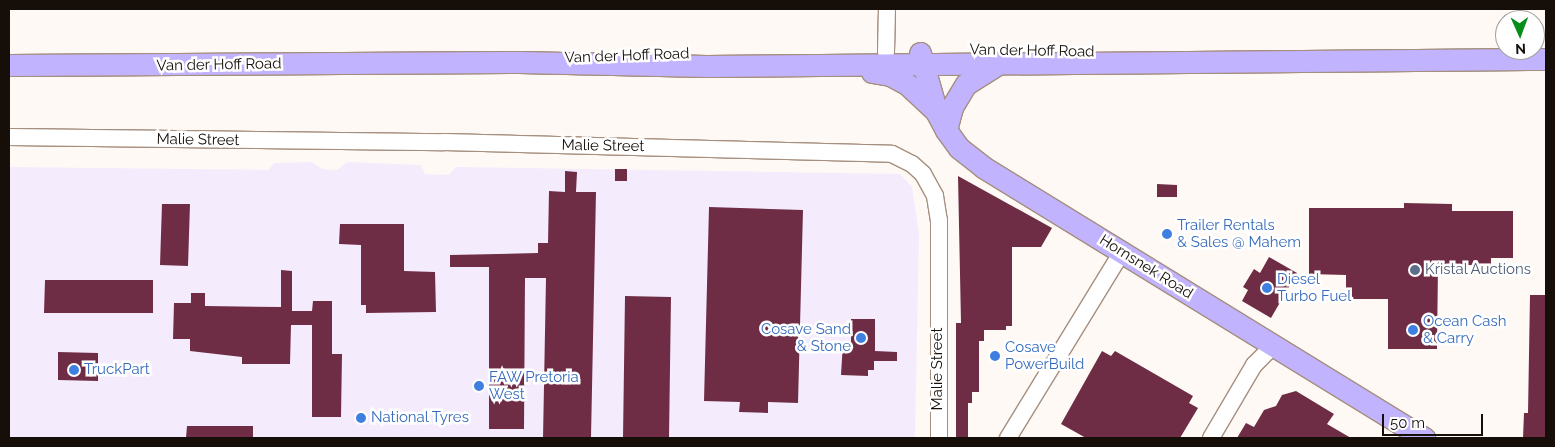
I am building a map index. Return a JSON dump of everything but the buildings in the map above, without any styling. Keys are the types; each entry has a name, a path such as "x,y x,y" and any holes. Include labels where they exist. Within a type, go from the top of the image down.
{"main road":[{"name":"Van der Hoff Road","path":"9,65 518,62 706,66 817,64 921,58 1546,51"},
{"name":"Van der Hoff Road","path":"518,62 615,54 886,52 921,58 999,63 1546,59"},
{"name":"Hornsnek Road","path":"921,58 942,122 959,148 983,166 1424,438"},
{"path":"817,64 890,75 907,84 942,122 966,84 999,63"}],"street":[{"path":"886,52 887,9"},
{"name":"Malie Street","path":"9,137 444,142 892,154 912,164 923,174 935,196 938,220 939,438"},
{"path":"1008,438 1122,252"},
{"path":"1211,438 1254,365 1273,346"}],"shaded area":[{"path":"312,162 322,169 337,170 347,162 421,165 425,174 449,175 456,167 900,174 912,187 919,233 915,438 9,438 9,167 268,170 274,163"}],"place":[{"name":"Trailer Rentals & Sales @ Mahem","path":"1167,234"},
{"name":"Kristal Auctions","path":"1415,270"},
{"name":"Diesel Turbo Fuel","path":"1267,288"},
{"name":"Ocean Cash & Carry","path":"1413,330"},
{"name":"Cosave Sand & Stone","path":"861,338"},
{"name":"Cosave PowerBuild","path":"995,356"},
{"name":"TruckPart","path":"74,370"},
{"name":"FAW Pretoria West","path":"479,386"},
{"name":"National Tyres","path":"361,418"}]}
